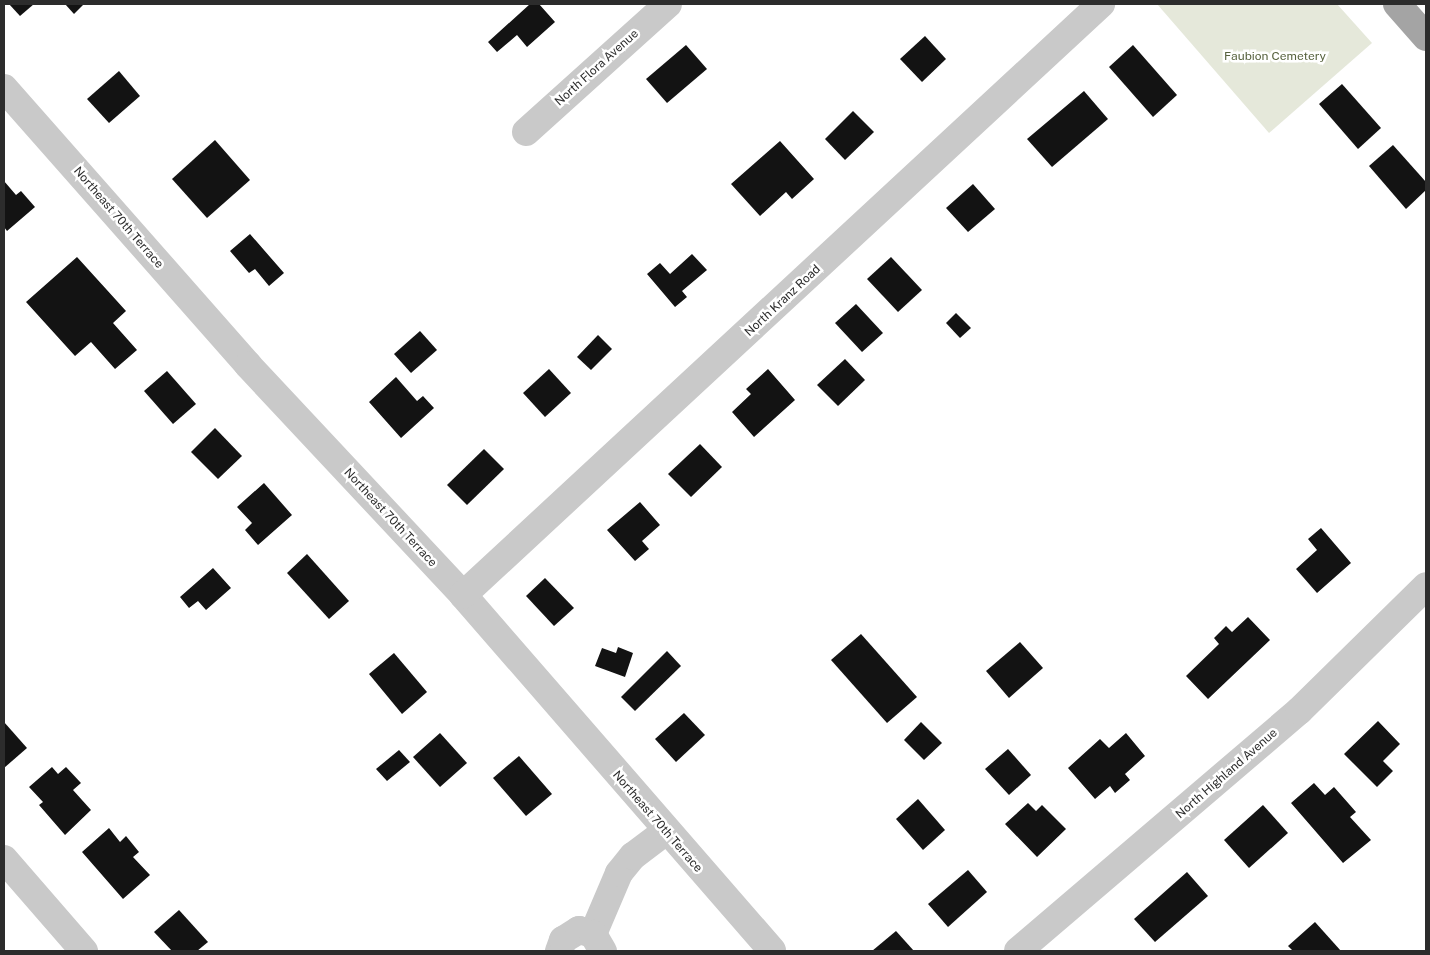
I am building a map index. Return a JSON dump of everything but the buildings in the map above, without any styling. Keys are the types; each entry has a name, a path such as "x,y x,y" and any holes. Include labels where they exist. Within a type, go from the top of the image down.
{"main road":[{"path":"1397,4 1426,37"}],"street":[{"name":"North Flora Avenue","path":"526,132 668,4"},
{"name":"North Kranz Road","path":"463,595 1101,4"},
{"name":"Northeast 70th Terrace","path":"4,88 248,365 463,595 665,832 772,951"},
{"name":"North Highland Avenue","path":"1018,951 1299,711 1426,586"},
{"path":"559,951 563,940 571,933 579,930 598,942 619,873 633,856 665,832"},
{"path":"4,859 75,948"}],"green space":[{"name":"Faubion Cemetery","path":"1157,4 1337,4 1372,43 1269,133"}]}
